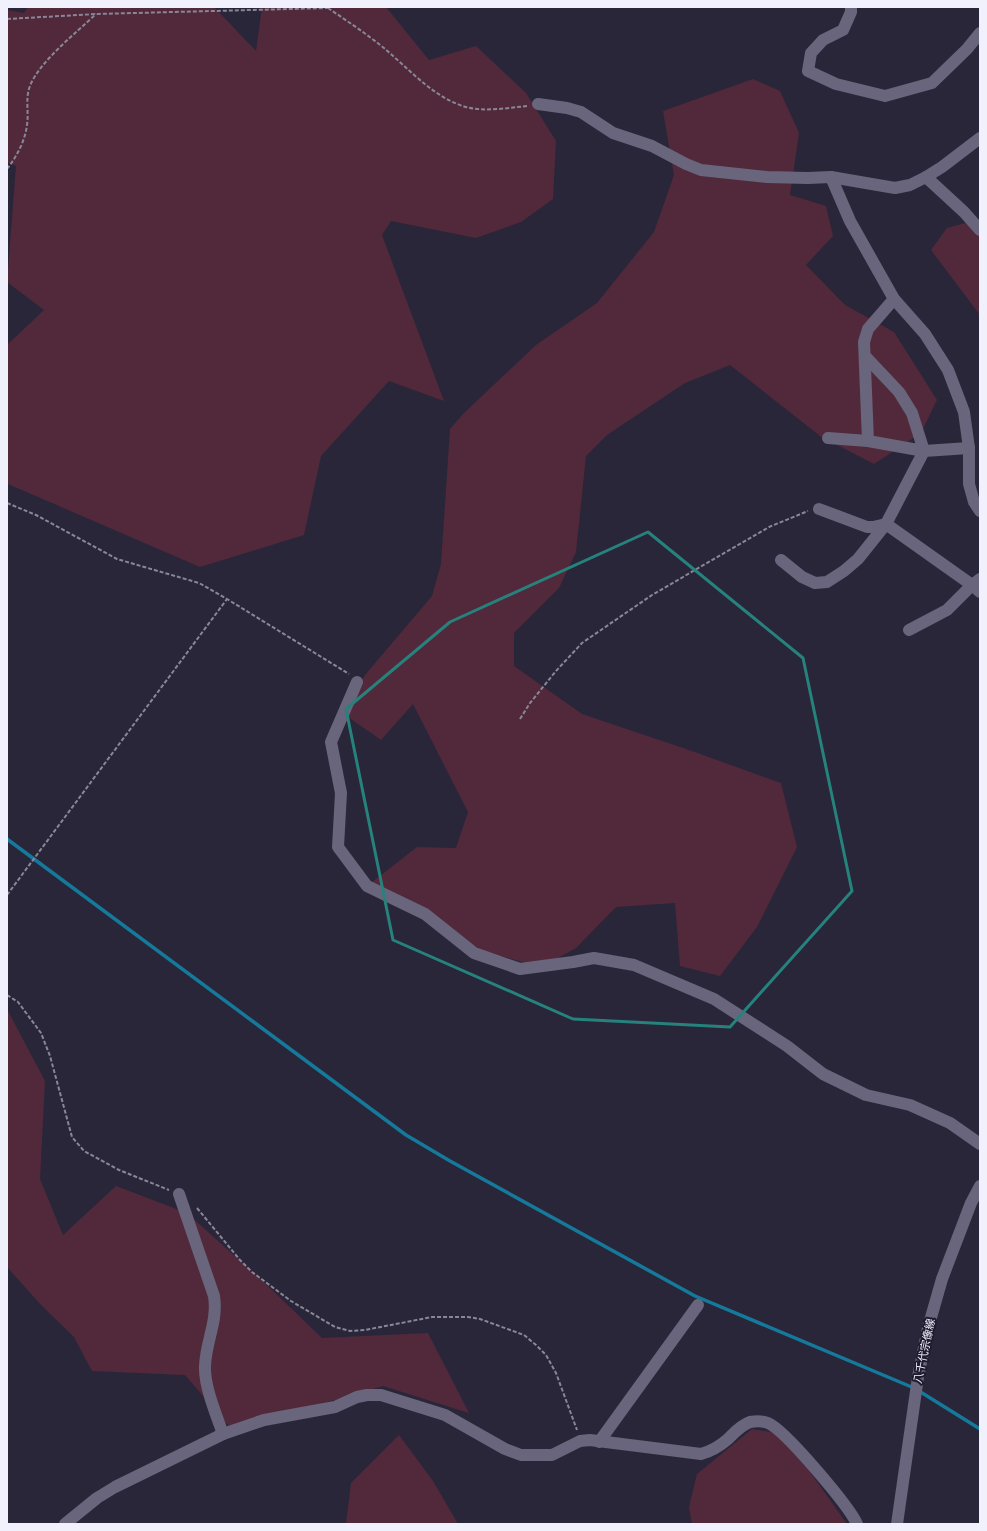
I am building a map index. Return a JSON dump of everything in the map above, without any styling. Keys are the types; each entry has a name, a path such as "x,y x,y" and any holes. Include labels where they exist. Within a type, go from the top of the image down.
{"street":[{"path":"851,7 851,12 843,30 823,40 810,52 808,71 836,84 885,96 932,83 967,49 980,33"},
{"path":"538,104 567,108 582,112 612,133 652,146 686,164 701,170 767,177 832,177 895,188 910,185 926,177 980,138"},
{"path":"832,177 850,221 894,299 924,334 948,370 964,412 969,448 969,484 974,502 980,511"},
{"path":"926,177 964,212 980,230"},
{"path":"868,441 866,357 864,342 868,329 894,299"},
{"path":"781,560 802,577 816,583 827,582 844,571 858,558 886,524 924,450 912,413 902,397 866,357"},
{"path":"828,438 868,441 924,450 969,448"},
{"path":"819,509 867,527 886,524 977,585 947,610 908,630"},
{"path":"357,682 331,742 341,793 338,847 367,886 425,914 474,952 520,970 594,958 634,965 714,999 787,1046 823,1074 866,1095 910,1105 950,1123 980,1144"},
{"name":"八千代宗像線","path":"897,1524 918,1377 928,1328 942,1279 971,1203 980,1186"},
{"path":"179,1194 214,1296 216,1309 207,1345 204,1367 207,1384 223,1434"},
{"path":"599,1442 698,1306"},
{"path":"65,1524 97,1498 114,1487 223,1434 264,1420 324,1410 367,1395 381,1395 445,1415 505,1449 521,1455 552,1455 580,1441 590,1440 702,1454 717,1447 739,1428 750,1422 768,1423 783,1434 836,1492 849,1509 857,1524"}],"path":[{"path":"7,19 96,14 328,8 384,48 431,88 448,99 466,107 489,110 538,104"},
{"path":"7,169 22,145 27,125 29,87 34,77 42,65 96,14"},
{"path":"7,503 36,515 116,559 199,583 349,675 357,682"},
{"path":"520,719 530,702 582,643 652,594 769,527 804,512 819,509"},
{"path":"7,895 227,599"},
{"path":"7,995 18,1002 41,1033 50,1056 72,1137 84,1151 119,1170 179,1194 194,1204 240,1260 252,1272 291,1302 335,1327 350,1331 365,1330 432,1317 468,1316 524,1335 546,1355 556,1373 580,1441"}],"highlighted area":[{"path":"648,532 803,658 852,891 730,1027 573,1019 393,940 346,709 450,622"}],"shaded area":[{"path":"28,7 214,7 256,51 262,7 386,7 429,60 476,46 526,93 556,141 553,199 521,222 476,238 391,221 382,235 444,401 389,381 321,456 304,535 200,567 8,484 7,345 44,310 7,282 16,166 7,162 7,10 24,13"},
{"path":"753,79 780,91 799,133 790,195 826,206 833,236 806,265 845,305 894,332 937,400 921,433 874,464 820,436 730,365 685,383 607,435 586,456 576,552 559,588 514,633 514,666 582,714 781,783 797,847 757,927 720,976 680,966 675,903 616,907 576,948 542,967 486,952 367,886 417,847 456,848 468,812 413,704 381,740 341,712 365,675 432,596 441,564 450,429 464,413 536,345 597,303 654,232 674,175 663,111"},
{"path":"980,219 980,315 931,250 947,228"},
{"path":"7,1009 45,1081 40,1179 63,1235 116,1186 187,1213 269,1287 322,1338 428,1333 469,1413 383,1386 331,1401 229,1426 185,1375 92,1371 74,1337 41,1305 7,1267"},
{"path":"752,1429 783,1434 847,1524 692,1524 689,1507 697,1474"},
{"path":"399,1435 433,1481 458,1524 346,1524 351,1483"}],"waterway":[{"path":"7,839 406,1135 450,1161 695,1296 914,1388"},
{"path":"919,1391 980,1429"}]}
